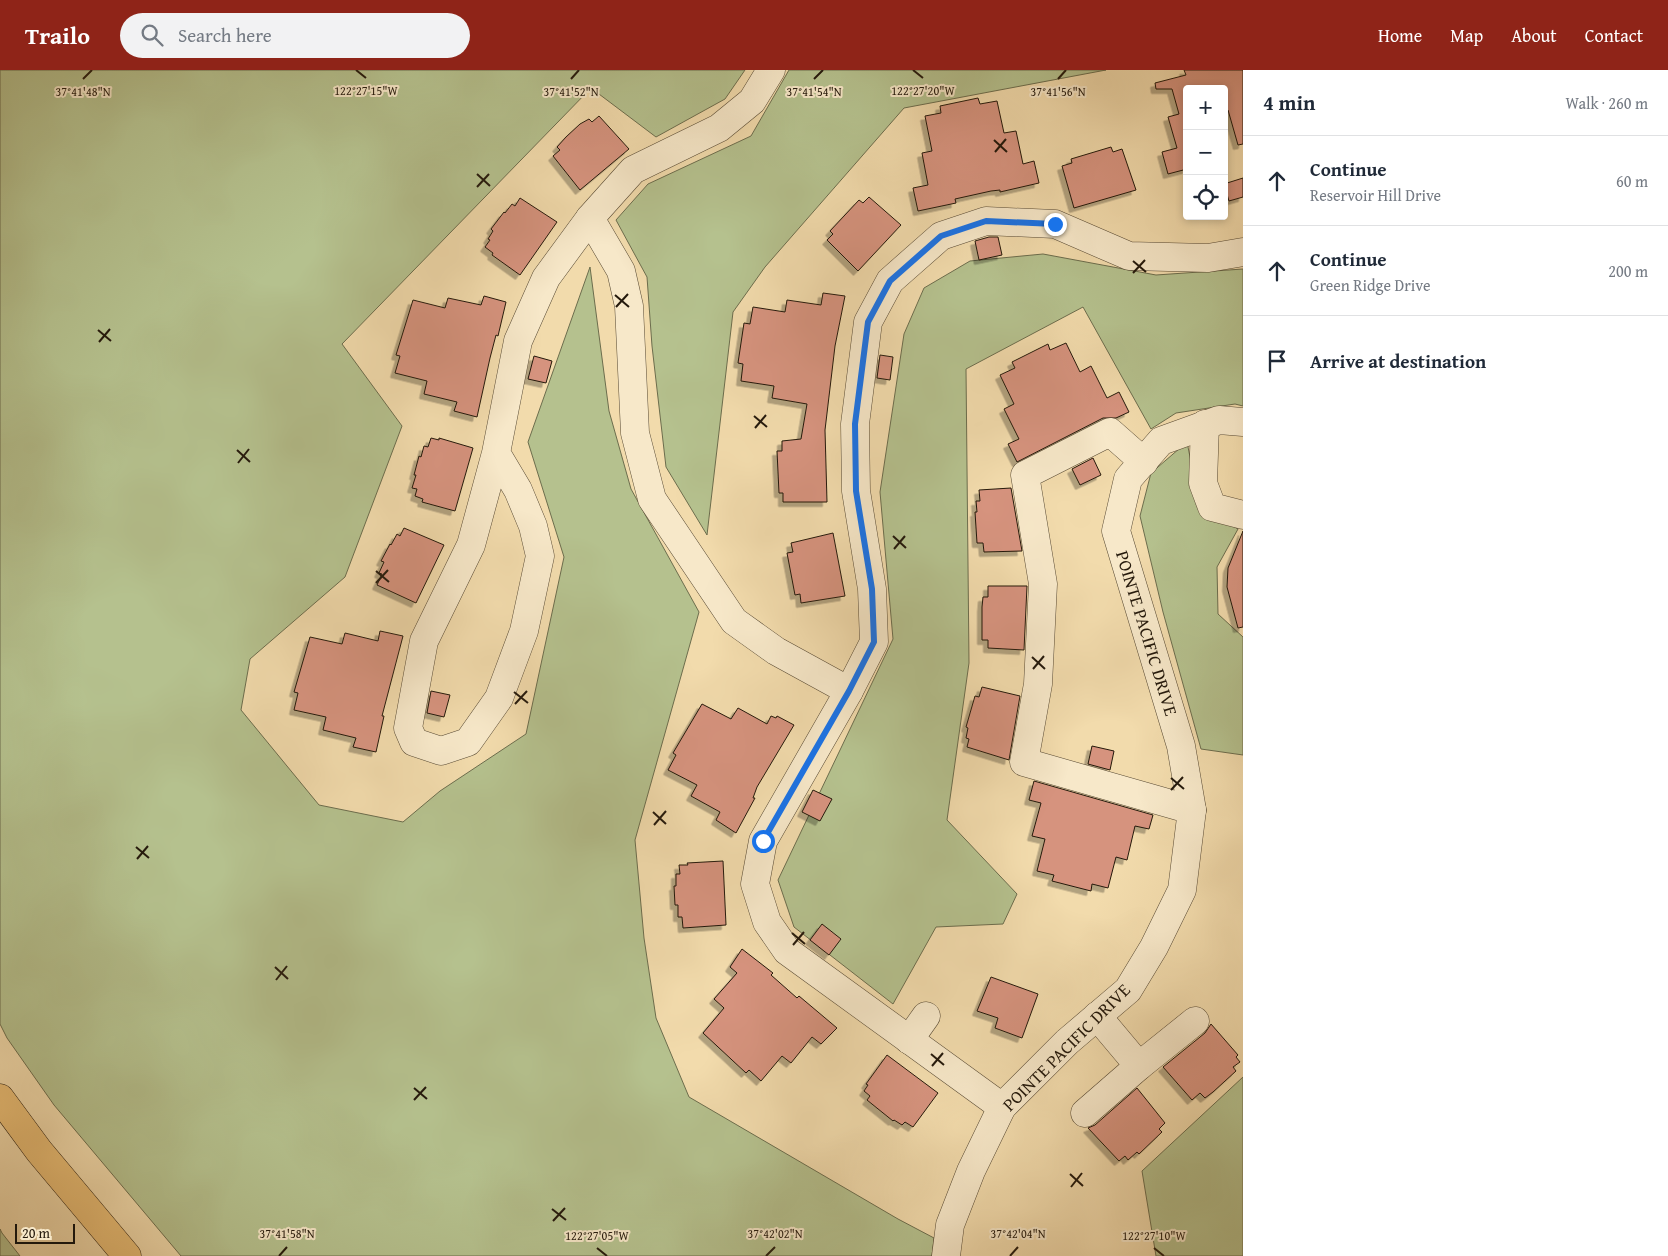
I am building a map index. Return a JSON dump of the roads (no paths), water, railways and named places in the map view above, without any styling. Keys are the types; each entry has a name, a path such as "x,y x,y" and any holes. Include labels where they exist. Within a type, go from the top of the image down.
{"main road":[{"path":"0,1098 39,1151 127,1256"}],"street":[{"path":"496,453 518,490 530,517 540,556 524,631 499,698 468,742 441,752 414,742 408,728 424,641 470,544 496,453 518,341 546,278 590,218 633,170 719,128 752,101 771,70"},
{"path":"590,218 621,271 630,306 635,433 652,499 734,621 776,651 849,691"},
{"path":"1002,1107 787,951 767,922 755,884 763,841 849,691 874,642 872,589 856,491 855,424 868,322 890,281 941,236 986,221 1055,224 1130,245 1208,258 1243,252"},
{"name":"POINTE PACIFIC DRIVE","path":"946,1256 950,1225 971,1171 1002,1107 1068,1042 1102,1005 1128,990 1154,947 1182,890 1192,810 1182,746 1116,531 1128,479 1161,441 1219,420 1243,422"},
{"path":"1205,424 1202,483 1212,507 1243,515"},
{"path":"1144,462 1110,432 1025,475 1043,584 1038,684 1024,762 1192,810"},
{"path":"1102,1005 1139,1066"},
{"path":"909,1040 926,1016"},
{"path":"1085,1113 1195,1021"}]}
